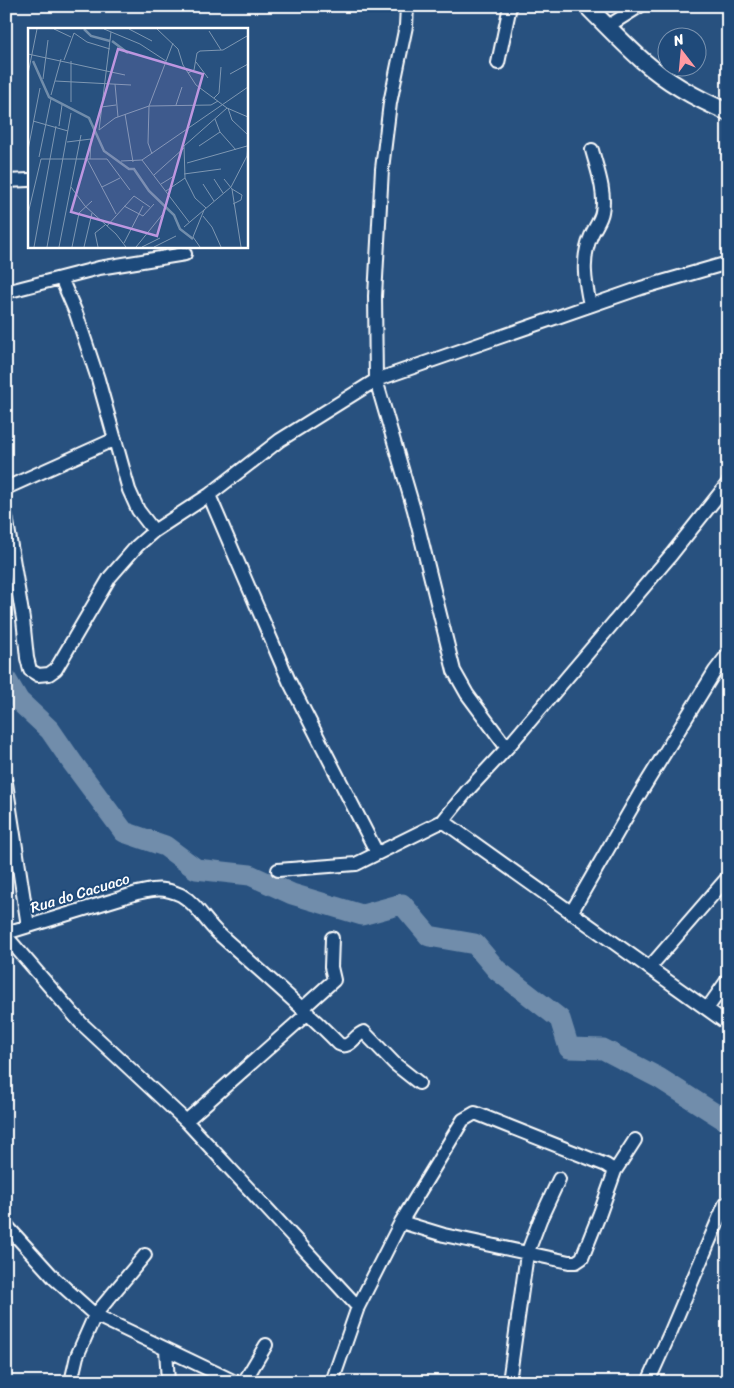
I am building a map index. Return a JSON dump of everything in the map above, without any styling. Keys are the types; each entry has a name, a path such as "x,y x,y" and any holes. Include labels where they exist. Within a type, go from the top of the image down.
{"street":[{"path":"407,6 406,26 390,103 382,168 375,296 376,380 414,510 454,671 467,694 507,748"},
{"path":"498,64 510,6"},
{"path":"587,6 644,61 669,80 702,101 728,112"},
{"path":"608,26 640,6"},
{"path":"590,305 584,280 585,258 590,238 602,214 603,203 592,150"},
{"path":"6,181 28,180"},
{"path":"6,292 99,268 185,254"},
{"path":"6,516 23,619 26,658 30,670 38,676 49,674 56,669 110,577 128,556 154,531 209,494 280,440 376,380 641,288 728,263"},
{"path":"61,278 76,313 98,378 132,500 154,531"},
{"path":"6,488 115,438"},
{"path":"278,870 356,864 443,821 671,555 728,483"},
{"path":"209,494 289,681 377,853"},
{"path":"571,913 639,795 715,671 728,654"},
{"path":"6,784 28,926"},
{"path":"443,821 728,1024"},
{"path":"650,968 728,877"},
{"name":"Rua do Cacuaco","path":"6,934 137,893 165,888 183,896 198,908 216,931 306,1010"},
{"path":"6,934 81,1023 186,1121 358,1307"},
{"path":"186,1121 333,983 331,968 332,938"},
{"path":"707,1009 728,979"},
{"path":"306,1010 344,1046 364,1032 395,1064 419,1084"},
{"path":"332,1382 358,1307 401,1222 463,1120 475,1114 606,1165 615,1171"},
{"path":"401,1222 444,1235 527,1254 576,1262 582,1258 615,1171 635,1140"},
{"path":"509,1382 527,1254 559,1179"},
{"path":"648,1382 672,1331 724,1204"},
{"path":"6,1225 55,1279 95,1315 235,1382"},
{"path":"71,1382 77,1356 95,1315 145,1254"},
{"path":"244,1382 266,1345"},
{"path":"166,1349 168,1382"}],"waterway":[{"path":"85,6 89,7"},
{"path":"6,679 19,701 50,730 124,832 165,846 196,869 250,875 292,894 362,915 402,904 429,936 475,944 497,970 560,1019 569,1048 603,1049 659,1078 728,1122"}]}
